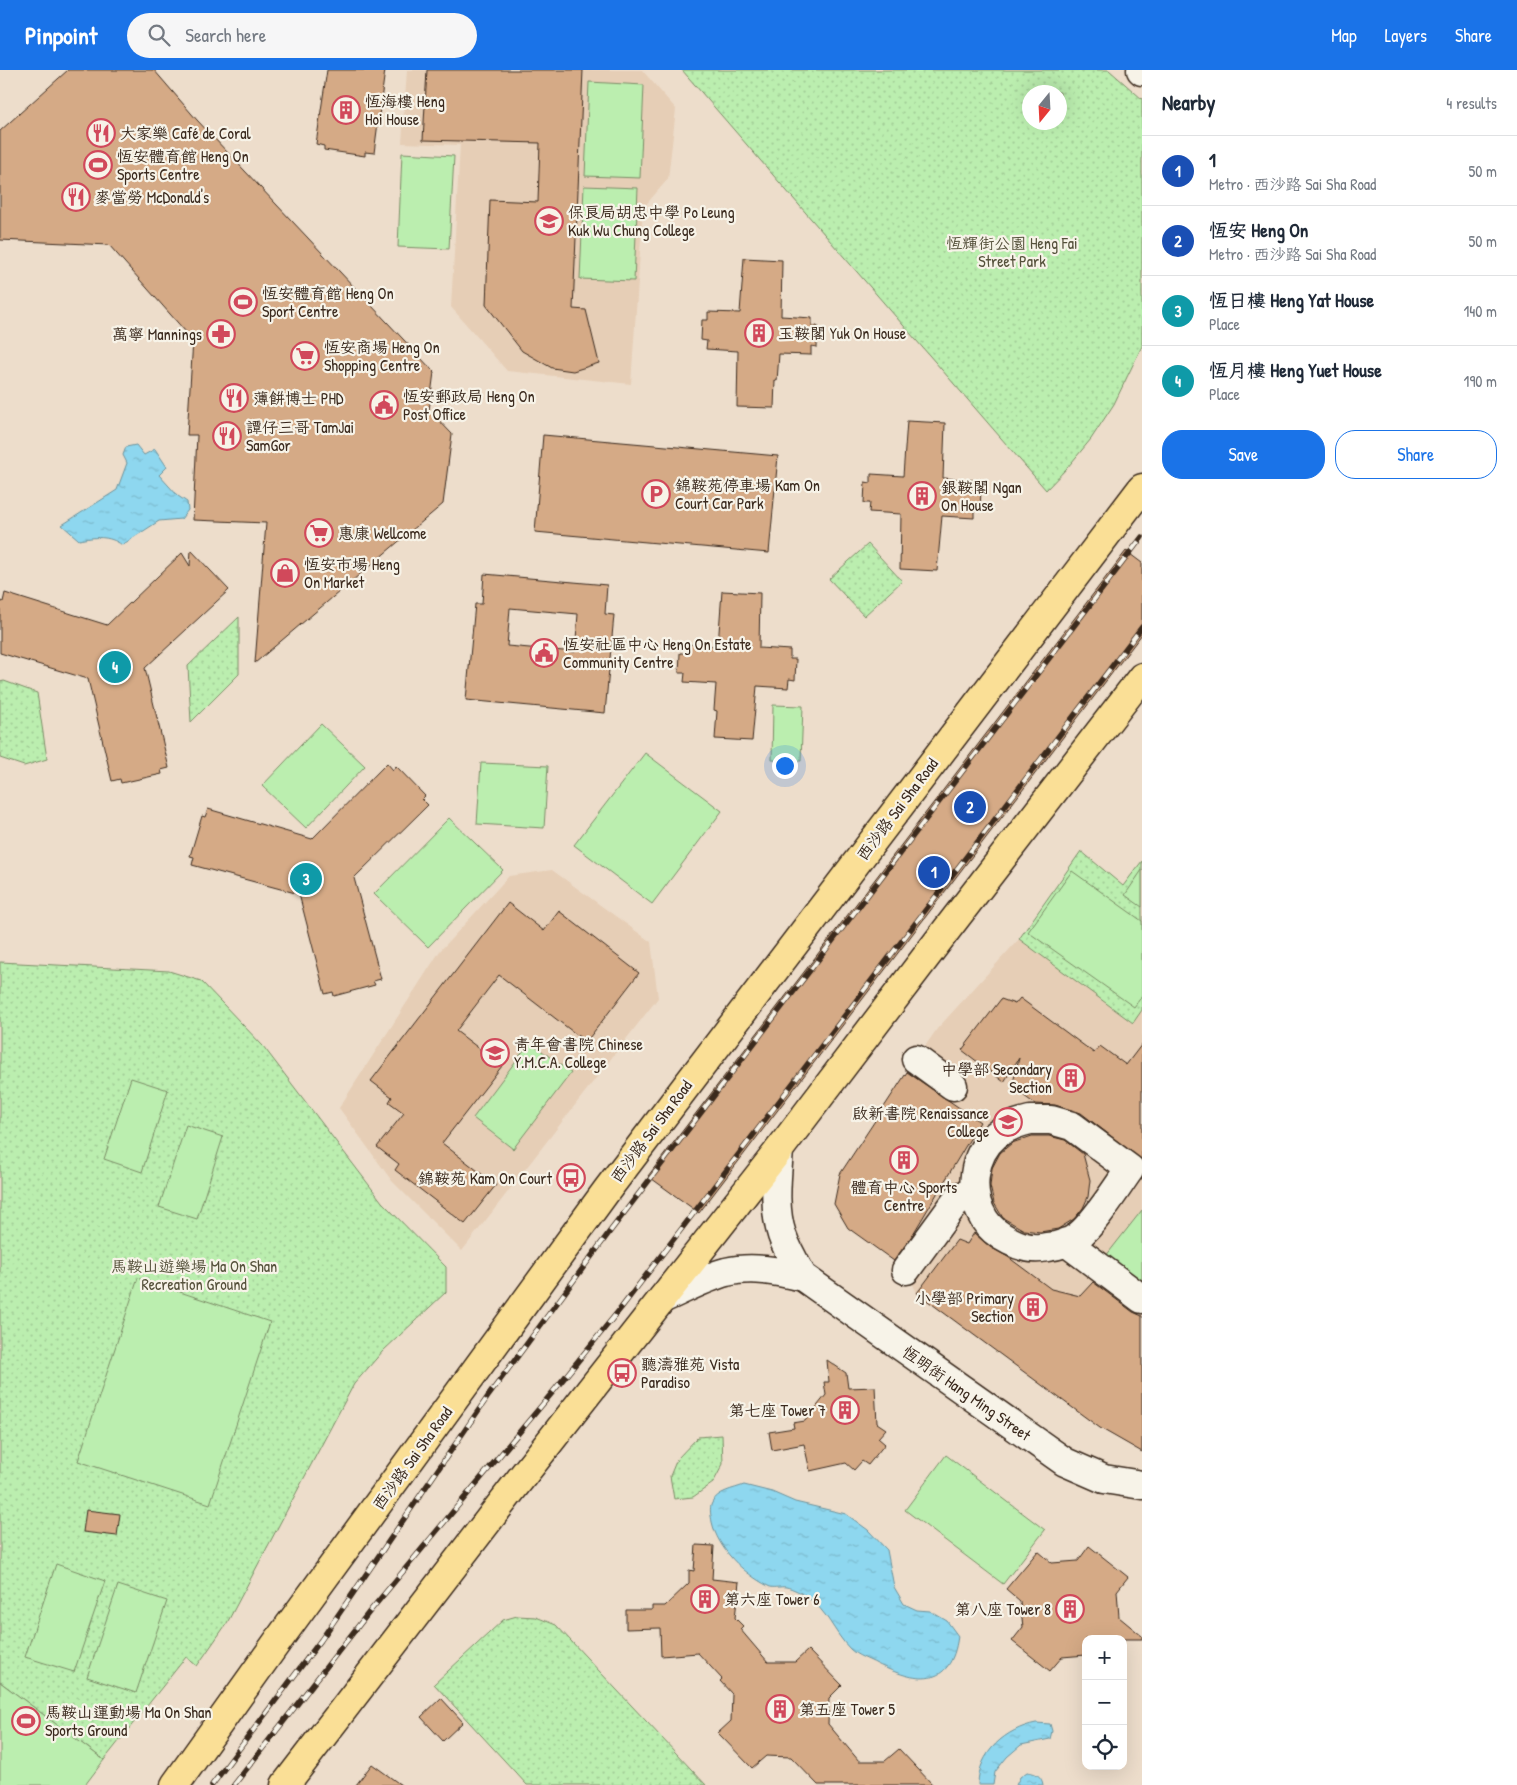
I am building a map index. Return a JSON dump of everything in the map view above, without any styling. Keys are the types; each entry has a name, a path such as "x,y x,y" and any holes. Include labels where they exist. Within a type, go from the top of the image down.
{"main road":[{"name":"西沙路 Sai Sha Road","path":"175,1785 619,1174 1142,488"},
{"path":"285,1785 458,1559 779,1150 1142,677"}],"street":[{"path":"916,1059 952,1086"},
{"path":"1030,1120 1051,1120 1072,1126 1130,1169 1079,1235 1066,1242 1039,1249 1018,1245 999,1235 984,1220 976,1200 974,1179 979,1159 994,1136 1017,1123 1030,1120"},
{"name":"恆明街 Hang Ming Street","path":"779,1150 776,1193 778,1217 782,1235 803,1277"},
{"path":"906,1270 960,1196"},
{"path":"1066,1242 1142,1299"},
{"name":"恆明街 Hang Ming Street","path":"662,1299 705,1280 732,1271 764,1270 803,1277 1065,1462 1104,1479 1142,1485"}],"shaded area":[{"name":"保良局胡忠中學 Po Leung Kuk Wu Chung College","path":"407,70 642,70 676,109 668,179 643,208 631,384 507,371 451,307 460,145 402,143"},
{"name":"啟新書院 Renaissance College","path":"1081,851 1123,886 1142,861 1142,1448 1009,1360 917,1293 906,1270 848,1228 834,1204 840,1174 916,1059 937,1029 1019,939"},
{"name":"青年會書院 Chinese Y.M.C.A. College","path":"552,870 651,942 658,998 462,1251 392,1181 339,1108 440,951 509,876"}],"green space":[{"name":"恆輝街公園 Heng Fai Street Park","path":"682,70 1109,70 1142,99 1142,346 1114,404 1091,439 1046,490"},
{"path":"589,82 644,85 640,178 585,176"},
{"path":"402,153 454,156 449,249 398,247"},
{"path":"584,186 638,188 634,281 580,279"},
{"path":"868,544 902,581 864,616 829,579"},
{"path":"239,617 239,674 191,722 188,666"},
{"path":"4,681 37,693 47,759 24,766 0,758 0,682"},
{"path":"773,705 803,706 801,761 772,760"},
{"path":"321,724 365,766 306,828 262,786"},
{"path":"645,753 722,811 652,904 574,845"},
{"path":"481,763 548,766 544,828 477,824"},
{"path":"449,818 503,870 428,947 374,894"},
{"path":"1081,851 1123,886 1142,861 1142,1010 1133,1023 1019,939"},
{"path":"1142,870 1142,907 1125,895"},
{"path":"1072,871 1142,921 1142,996 1134,1007 1028,932"},
{"name":"馬鞍山遊樂場 Ma On Shan Recreation Ground","path":"0,962 169,971 201,981 263,1046 382,1202 446,1267 446,1292 383,1351 354,1384 227,1623 197,1666 186,1657 104,1760 0,1682"},
{"path":"530,1042 571,1073 513,1149 473,1118"},
{"path":"131,1078 168,1090 142,1172 104,1159"},
{"path":"186,1125 223,1137 197,1219 159,1207"},
{"path":"1142,1210 1142,1292 1102,1261"},
{"path":"138,1278 270,1322 210,1504 78,1461"},
{"path":"722,1435 723,1464 713,1483 693,1497 674,1499 670,1476 677,1459 698,1437"},
{"path":"946,1455 1045,1530 1003,1584 905,1510"},
{"path":"56,1564 105,1581 74,1672 25,1657"},
{"path":"118,1585 167,1601 136,1693 87,1677"},
{"path":"517,1616 536,1617 556,1625 706,1785 527,1785 434,1684 503,1620"},
{"name":"馬鞍山運動場 Ma On Shan Sports Ground","path":"0,1682 104,1760 85,1785 0,1785"}],"water":[{"path":"136,445 144,455 155,449 167,467 159,475 178,496 187,502 188,510 181,519 159,521 122,545 107,538 79,540 62,525 117,490 127,463 123,455 126,447"},
{"path":"744,1485 772,1492 795,1502 846,1514 868,1530 887,1550 894,1587 904,1604 917,1610 930,1611 947,1621 958,1636 954,1653 948,1666 940,1674 918,1678 891,1670 856,1654 839,1636 814,1602 797,1591 784,1587 768,1586 741,1567 720,1542 715,1532 710,1510 714,1499 718,1496"},
{"path":"1036,1723 1050,1724 1052,1731 1050,1739 1021,1745 1007,1757 995,1772 993,1785 978,1785 979,1773 988,1752 1004,1737 1025,1726"},
{"path":"1027,1772 1038,1776 1043,1785 1016,1785 1020,1777"}],"building":[{"name":"恆安商場 Heng On Shopping Centre","path":"68,70 154,70 197,120 434,372 429,410 452,434 443,504 255,663 266,523 193,520 197,435 187,435 193,340 109,245 0,240 0,131"},
{"name":"恆海樓 Heng Hoi House","path":"327,70 385,70 374,153 365,152 365,156 324,150 324,146 316,144"},
{"path":"427,70 583,70 573,309 586,310 599,363 573,371 552,368 522,351 486,305 490,200 538,202 540,143 423,140"},
{"name":"玉鞍閣 Yuk On House","path":"744,258 782,260 781,316 812,318 812,326 818,326 817,347 811,346 811,355 779,354 777,381 775,380 774,408 737,407 738,351 706,349 707,341 701,340 702,320 708,320 708,312 740,313"},
{"name":"銀鞍閣 Ngan On House","path":"907,421 945,423 943,478 975,480 975,489 981,489 980,510 974,509 974,518 942,516 937,571 900,569 901,514 869,512 870,503 864,503 865,482 871,483 871,474 903,476"},
{"name":"錦鞍苑停車場 Kam On Court Car Park","path":"543,435 778,456 769,553 535,532"},
{"path":"191,550 229,590 145,668 169,768 161,770 162,774 121,783 120,779 112,781 88,679 0,653 0,601 3,602 5,593 107,625 182,553 190,566"},
{"path":"1126,551 1142,563 1142,634 699,1213 648,1176"},
{"path":"484,574 607,585 605,614 614,615 605,713 466,700 475,604 482,604","holes":["510,608 578,614 575,652 507,646"]},
{"path":"722,591 760,593 759,648 790,650 790,659 796,659 795,680 789,679 788,688 757,686 752,741 715,739 717,711 714,710 716,684 684,682 685,673 679,673 680,653 686,653 686,644 718,646"},
{"path":"387,763 393,770 396,766 425,796 422,799 428,805 354,878 381,979 373,981 375,985 334,996 333,992 325,994 299,894 192,865 194,857 190,856 202,816 205,817 208,809 312,839"},
{"path":"508,903 544,931 559,911 639,973 586,1042 499,975 456,1031 502,1066 442,1143 496,1185 465,1224 395,1170 399,1164 377,1147 404,1113 389,1102 392,1097 371,1081"},
{"name":"中學部 Secondary Section","path":"1020,998 1094,1053 1100,1046 1126,1065 1142,1044 1142,1160 1081,1113 1055,1105 1035,1104 1012,1087 1019,1058 1004,1082 962,1050 1001,999 1015,1004"},
{"name":"體育中心 Sports Centre","path":"907,1072 980,1122 913,1234 894,1261 848,1228 834,1204 840,1174"},
{"path":"1032,1136 1049,1136 1065,1140 1083,1154 1090,1180 1088,1197 1083,1208 1074,1219 1058,1229 1040,1232 1024,1230 1003,1218 994,1203 990,1186 992,1168 1000,1153 1012,1143"},
{"name":"小學部 Primary Section","path":"974,1233 990,1247 1008,1257 1051,1289 1080,1296 1093,1282 1133,1312 1142,1316 1142,1452 1100,1428 917,1293 957,1240 967,1244"},
{"name":"第七座 Tower 7","path":"827,1360 846,1373 848,1388 875,1387 877,1423 886,1429 878,1438 885,1444 868,1465 862,1461 854,1470 846,1463 810,1471 804,1444 772,1450 769,1432 794,1428 793,1423 805,1421 826,1395 824,1382 829,1382"},
{"path":"86,1510 120,1514 117,1536 83,1532"},
{"path":"696,1545 714,1546 712,1579 739,1582 735,1618 743,1626 740,1629 768,1662 795,1662 808,1650 842,1685 829,1698 828,1724 859,1761 885,1761 899,1749 933,1785 818,1785 791,1757 766,1756 752,1768 718,1733 731,1721 732,1694 720,1681 722,1679 698,1653 661,1656 660,1628 626,1629 626,1610 652,1610 652,1606 665,1606 689,1583 689,1570 694,1571"},
{"name":"第八座 Tower 8","path":"1089,1546 1128,1577 1117,1591 1119,1617 1142,1636 1142,1639 1127,1639 1127,1635 1082,1635 1082,1655 1062,1657 1050,1671 1012,1641 1023,1627 1020,1601 1006,1589 1038,1551 1052,1563 1078,1561"},
{"path":"441,1698 463,1722 443,1741 421,1717"},
{"path":"372,1764 401,1785 356,1785"}],"railway":[{"path":"212,1785 321,1640 489,1395 611,1230 1142,537"},
{"path":"234,1785 370,1611 621,1308 1142,627"}],"place":[{"name":"恆海樓 Heng Hoi House","path":"346,110"},
{"name":"大家樂 Café de Coral","path":"101,133"},
{"name":"恆安體育館 Heng On Sports Centre","path":"98,165"},
{"name":"麥當勞 McDonald's","path":"76,197"},
{"name":"保良局胡忠中學 Po Leung Kuk Wu Chung College","path":"549,221"},
{"name":"恆安體育館 Heng On Sport Centre","path":"243,302"},
{"name":"玉鞍閣 Yuk On House","path":"759,333"},
{"name":"萬寧 Mannings","path":"221,334"},
{"name":"恆安商場 Heng On Shopping Centre","path":"305,356"},
{"name":"薄餅博士 PHD","path":"234,398"},
{"name":"恆安郵政局 Heng On Post Office","path":"384,405"},
{"name":"譚仔三哥 TamJai SamGor","path":"227,436"},
{"name":"錦鞍苑停車場 Kam On Court Car Park","path":"656,494"},
{"name":"銀鞍閣 Ngan On House","path":"922,496"},
{"name":"惠康 Wellcome","path":"319,533"},
{"name":"恆安市場 Heng On Market","path":"285,573"},
{"name":"恆安社區中心 Heng On Estate Community Centre","path":"544,653"},
{"name":"恆月樓 Heng Yuet House","path":"115,667"},
{"name":"恆安 Heng On","path":"970,807"},
{"name":"1","path":"934,872"},
{"name":"恆日樓 Heng Yat House","path":"306,879"},
{"name":"青年會書院 Chinese Y.M.C.A. College","path":"495,1053"},
{"name":"中學部 Secondary Section","path":"1071,1078"},
{"name":"啟新書院 Renaissance College","path":"1008,1122"},
{"name":"體育中心 Sports Centre","path":"904,1160"},
{"name":"錦鞍苑 Kam On Court","path":"571,1178"},
{"name":"小學部 Primary Section","path":"1033,1307"},
{"name":"聽濤雅苑 Vista Paradiso","path":"622,1373"},
{"name":"第七座 Tower 7","path":"845,1410"},
{"name":"第六座 Tower 6","path":"705,1599"},
{"name":"第八座 Tower 8","path":"1070,1609"},
{"name":"第五座 Tower 5","path":"780,1709"},
{"name":"馬鞍山運動場 Ma On Shan Sports Ground","path":"26,1721"}]}
